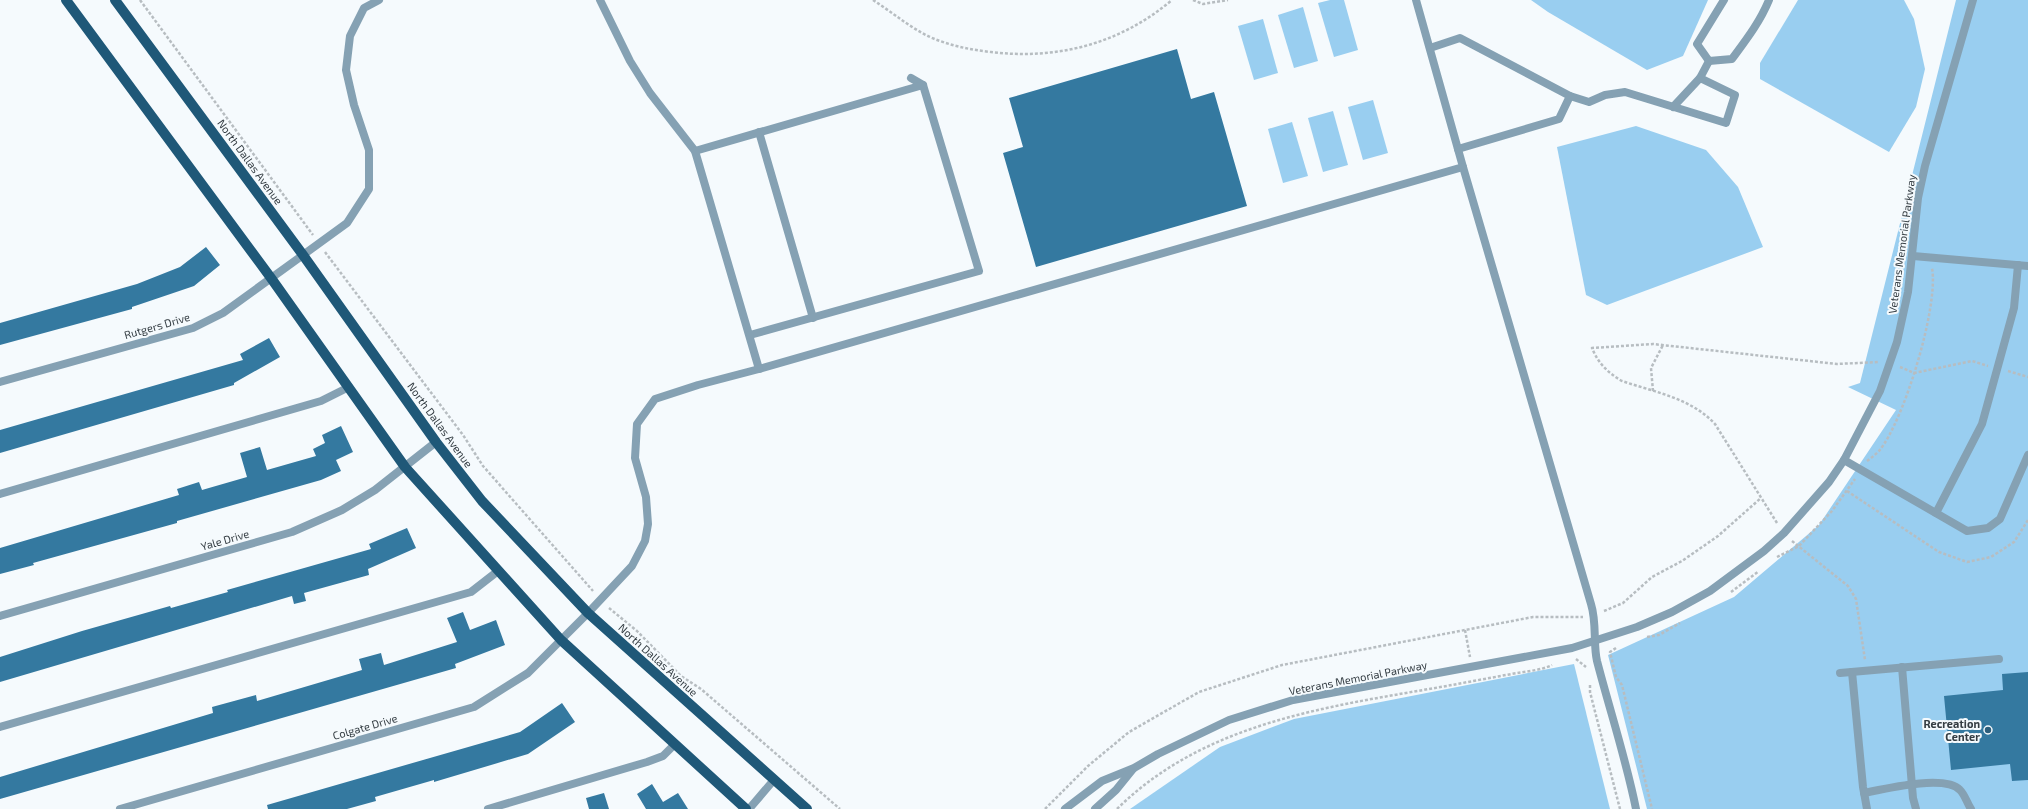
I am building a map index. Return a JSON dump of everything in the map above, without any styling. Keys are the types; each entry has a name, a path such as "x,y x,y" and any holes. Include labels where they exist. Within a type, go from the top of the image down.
{"main road":[{"path":"66,0 271,278 405,467 561,640 747,809"},
{"name":"North Dallas Avenue","path":"115,0 303,255 436,442 482,501 588,613 773,781 807,809"}],"street":[{"name":"Rutgers Drive","path":"0,382 193,328 223,313 347,223 369,189 369,150 354,105 346,70 350,36 364,8 379,0"},
{"path":"600,0 630,61 650,93 696,151 759,369"},
{"path":"1416,0 1463,167 1594,614 1597,660 1630,778 1636,809"},
{"path":"1709,61 1697,44 1724,0"},
{"path":"1709,61 1732,59 1753,32 1764,14 1769,0"},
{"name":"Veterans Memorial Parkway","path":"1065,809 1102,781 1134,768 1158,754 1229,720 1293,700 1572,648 1637,627 1672,612 1710,591 1734,574 1784,533 1829,482 1844,460 1880,391 1890,364 1904,313 1913,256 1918,198 1925,166 1973,0"},
{"path":"1430,48 1460,38 1570,96 1589,102 1605,95 1625,92 1726,123 1735,95 1700,78"},
{"path":"1673,107 1700,78 1709,61"},
{"path":"750,335 979,271 923,85 911,78"},
{"path":"696,151 923,85"},
{"path":"1458,149 1559,119 1570,96"},
{"path":"760,132 813,318"},
{"name":"Colgate Drive","path":"120,809 474,707 528,673 588,613 632,566 645,541 648,524 646,497 634,458 637,424 655,399 698,384 759,369 1463,167"},
{"path":"1913,256 2028,266"},
{"path":"1936,513 1982,424 2014,308 2018,265"},
{"path":"0,494 321,401 349,387"},
{"name":"Yale Drive","path":"0,616 292,532 348,506 375,490 436,442"},
{"path":"1844,460 1967,532 1988,528 2000,519 2028,455"},
{"path":"0,727 471,592 498,571"},
{"path":"1840,673 1999,659"},
{"path":"1902,668 1913,798 1916,809"},
{"path":"1852,672 1866,809"},
{"path":"488,809 647,762 663,756 675,744"},
{"name":"Veterans Memorial Parkway","path":"1096,809 1116,790 1134,768"},
{"path":"747,809 773,781"},
{"path":"1864,793 1912,784 1943,782 1960,789 1971,809"}],"path":[{"path":"140,0 463,435 484,466 600,600 637,631 682,676 707,694 840,809"},
{"path":"874,0 922,33 940,41 964,48 1034,55 1065,51 1097,42 1145,20 1172,0"},
{"path":"1193,0 1208,4 1228,0"},
{"path":"1778,526 1715,424 1706,414 1688,403 1622,381 1601,365 1592,348 1631,344 1663,344 1837,364 1874,361 1890,364 1914,373 1972,361 2028,377"},
{"path":"1653,391 1651,368 1663,344"},
{"path":"1847,491 1939,552 1967,562 1991,556 2014,542 2028,520"},
{"path":"1045,809 1088,766 1129,732 1199,692 1282,665 1533,617 1576,618 1594,614 1623,603 1652,577 1682,561 1718,536 1761,498"},
{"path":"1790,538 1848,586 1856,600 1866,671"},
{"path":"1465,630 1470,659"},
{"path":"1573,659 1579,660 1587,669"},
{"path":"1117,809 1158,776 1186,757 1226,738 1266,723 1316,710 1546,667 1558,661"},
{"path":"1591,682 1590,692 1620,809"}],"shaded area":[{"path":"1330,0 1344,0 1358,50 1334,57 1318,3"},
{"path":"1531,0 1708,0 1683,56 1647,70 1548,12"},
{"path":"1798,0 1904,0 1914,19 1925,69 1916,107 1889,152 1760,79 1760,63"},
{"path":"1956,0 2028,0 2028,809 1647,809 1608,655 1734,597 1819,525 1896,410 1848,387 1860,383"},
{"path":"1303,7 1318,61 1294,68 1278,15"},
{"path":"1263,19 1278,73 1254,80 1238,26"},
{"path":"1373,100 1388,153 1363,160 1348,107"},
{"path":"1333,111 1348,165 1323,172 1308,118"},
{"path":"1292,122 1308,176 1283,183 1268,129"},
{"path":"1636,126 1706,150 1738,187 1763,247 1607,305 1586,295 1557,147"},
{"path":"1574,664 1610,809 1130,809 1220,747 1294,719"}],"building":[{"path":"1177,49 1191,99 1214,92 1247,206 1036,267 1003,153 1023,147 1009,98"},
{"path":"206,247 220,265 194,286 132,307 132,309 0,345 0,323 137,284 180,267"},
{"path":"269,338 280,357 234,383 234,385 0,453 0,430 243,360 240,354"},
{"path":"341,426 353,452 336,460 341,471 321,480 177,521 177,523 33,563 34,565 0,574 0,548 179,495 177,489 199,482 202,490 247,477 240,453 260,447 267,470 316,456 313,449 325,443 322,435"},
{"path":"407,528 416,548 368,569 369,575 304,593 306,601 294,604 292,596 0,682 0,657 82,631 170,606 171,608 228,592 227,590 371,549 369,544"},
{"path":"463,612 470,630 496,620 505,645 455,664 456,668 0,799 0,777 213,713 212,707 256,695 257,701 362,670 359,659 381,653 384,665 457,642 447,618"},
{"name":"Recreation Center","path":"2028,672 2028,780 2012,781 2010,764 1951,770 1944,696 2003,690 2002,674"},
{"path":"562,703 575,722 528,754 434,782 434,780 375,797 376,801 347,809 268,809 267,805 520,732"},
{"path":"652,784 663,802 678,793 688,809 646,809 637,794"},
{"path":"604,793 609,809 589,809 586,798"}],"place":[{"name":"Recreation Center","path":"1988,730"}]}
